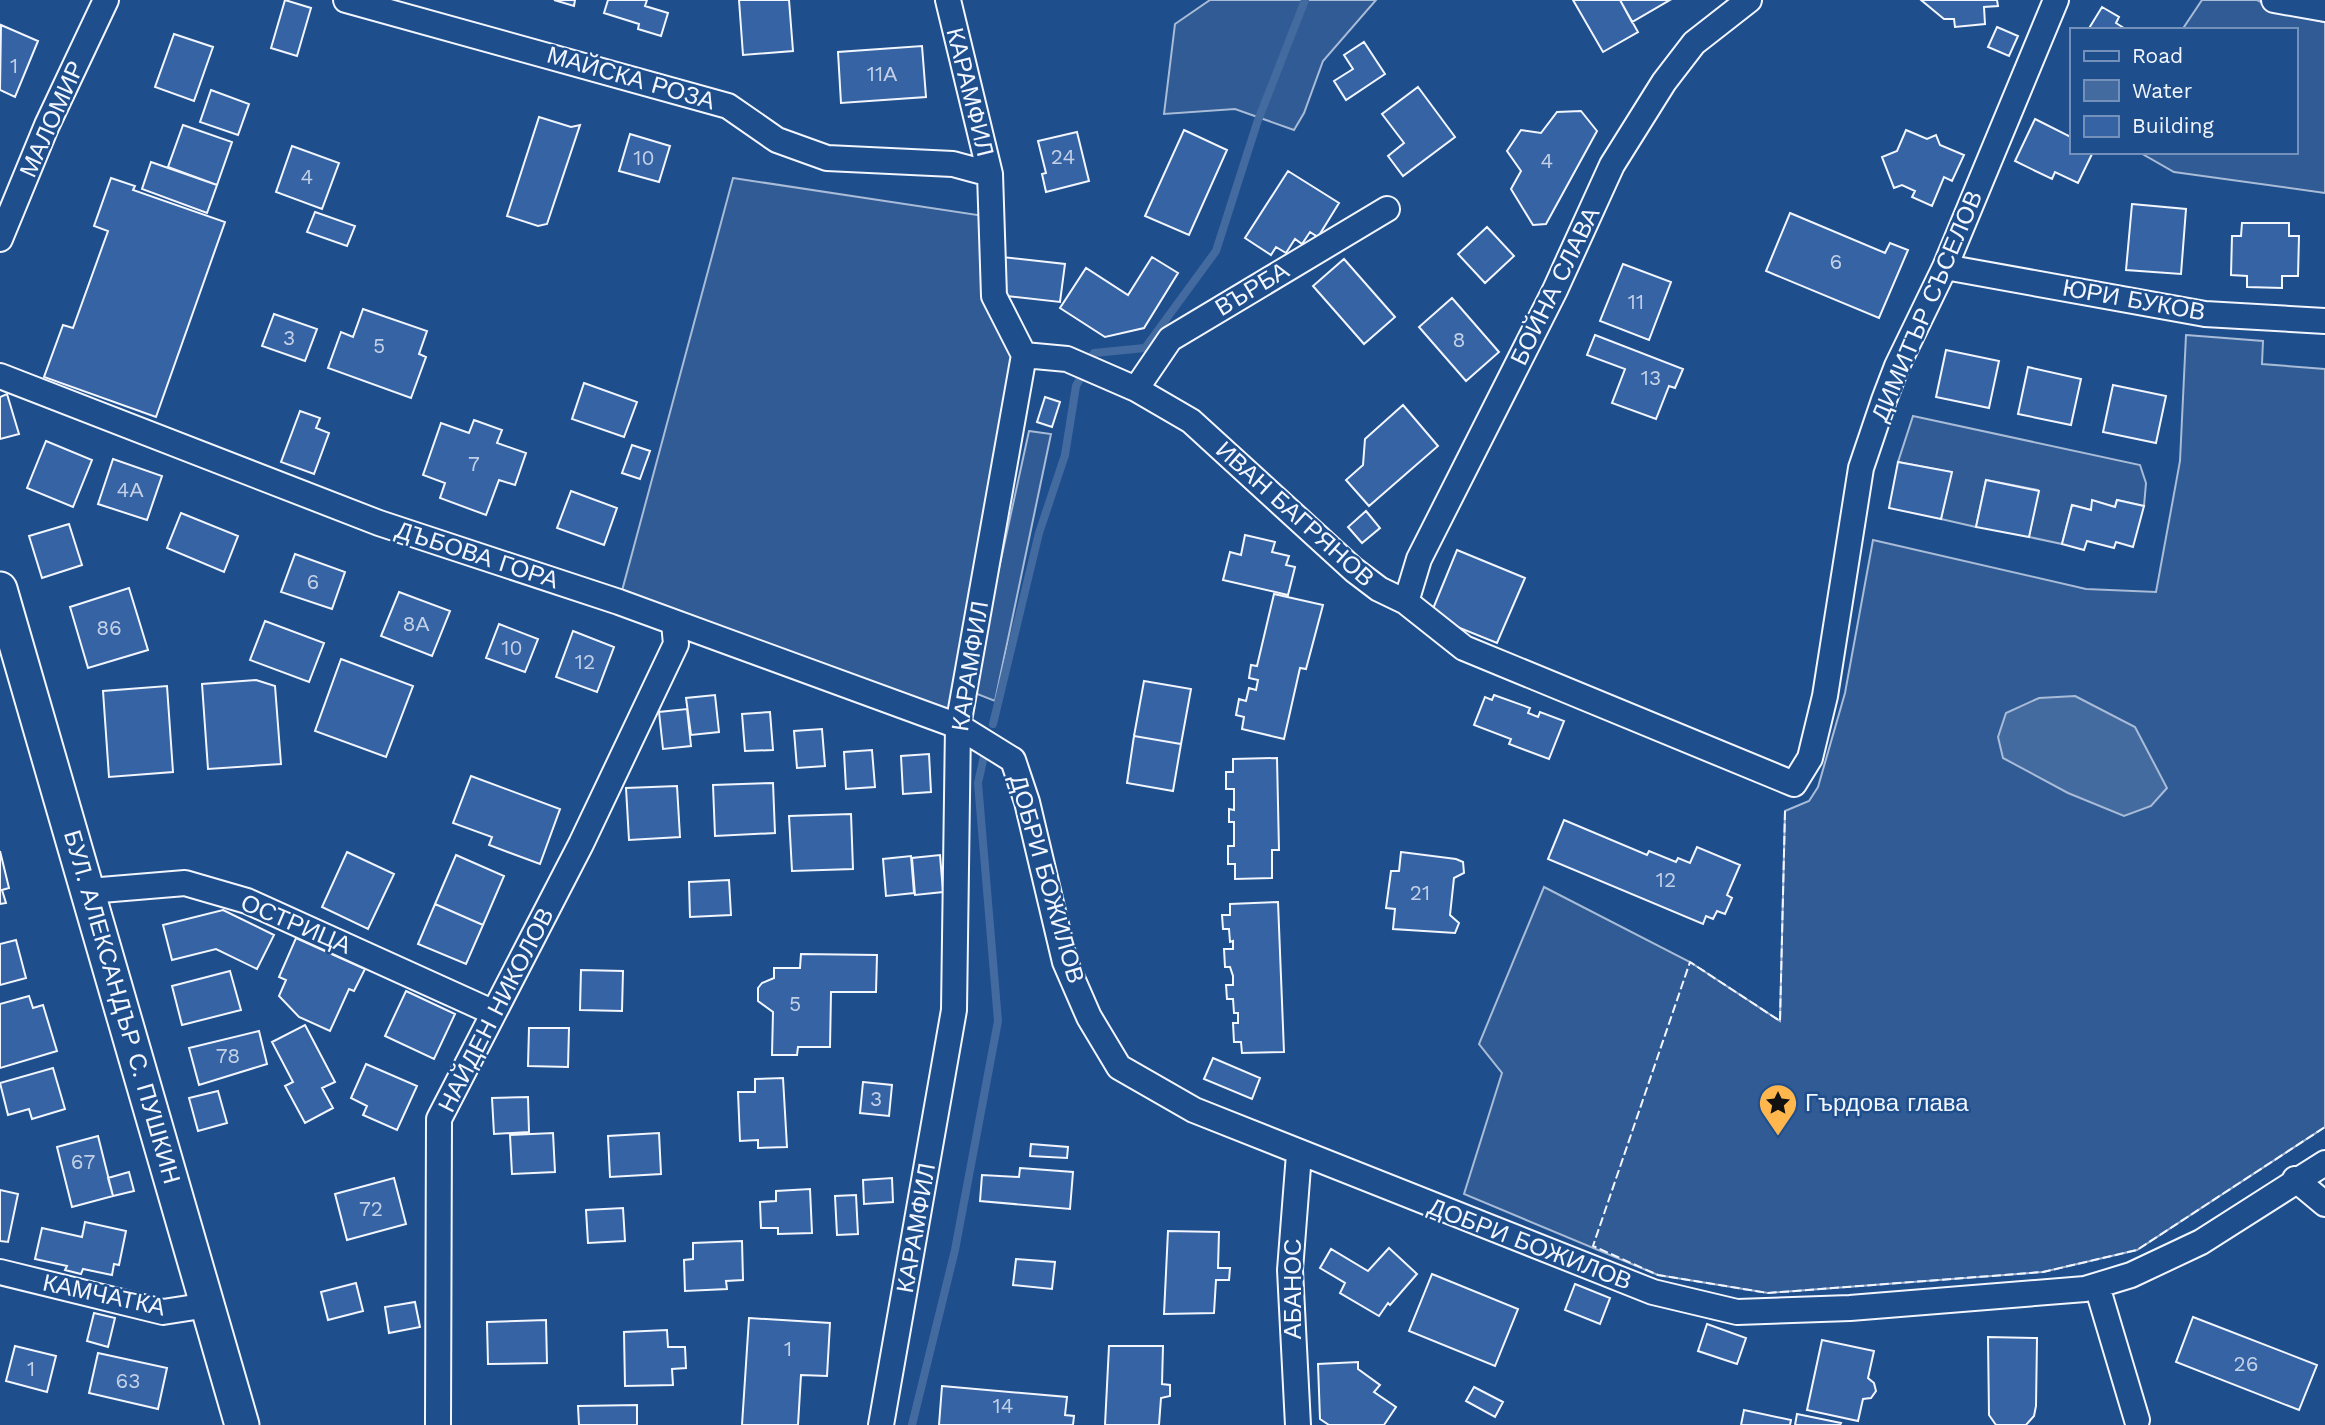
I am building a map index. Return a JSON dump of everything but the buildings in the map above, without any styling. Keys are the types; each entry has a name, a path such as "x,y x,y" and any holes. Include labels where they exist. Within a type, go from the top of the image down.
{"main road":[{"name":"БУЛ. АЛЕКСАНДЪР С. ПУШКИН","path":"0,589 242,1425"}],"street":[{"name":"МАЛОМИР","path":"0,239 47,125 106,0"},
{"name":"МАЙСКА РОЗА","path":"346,0 728,106 777,140 827,158 953,164 990,174"},
{"name":"КАРАМФИЛ","path":"881,1425 954,1010 958,726 1024,355 994,296 990,174 948,0"},
{"name":"БОЙНА СЛАВА","path":"1406,602 1419,559 1555,290 1612,165 1664,82 1694,43 1749,0"},
{"name":"ДИМИТЪР СЪСЕЛОВ","path":"1794,784 1810,758 1825,696 1861,468 1897,366 1945,267 2056,0"},
{"path":"2274,0 2325,9"},
{"name":"ВЪРБА","path":"1136,389 1170,340 1387,209"},
{"name":"ЮРИ БУКОВ","path":"1945,267 2205,314 2325,321"},
{"name":"ИВАН БАГРЯНОВ","path":"1024,355 1067,359 1136,389 1191,421 1354,570 1379,589 1406,602 1464,648 1794,784"},
{"name":"ДЪБОВА ГОРА","path":"0,376 379,523 674,623 958,726"},
{"name":"НАЙДЕН НИКОЛОВ","path":"438,1425 439,1119 581,844 676,644 674,623"},
{"name":"ДОБРИ БОЖИЛОВ","path":"958,726 1013,760 1027,802 1065,962 1089,1017 1119,1067 1194,1110 1299,1154 1653,1292 1737,1312 1850,1308 2097,1286 2131,1275 2201,1242 2295,1179 2325,1163"},
{"name":"ОСТРИЦА","path":"89,891 185,883 247,901 492,1012"},
{"name":"АБАНОС","path":"1298,1425 1290,1270 1299,1154"},
{"path":"2295,1179 2325,1204"},
{"name":"КАМЧАТКА","path":"0,1272 163,1311 208,1305"},
{"path":"2097,1286 2137,1420"}],"shaded area":[{"path":"1210,0 1376,0 1323,61 1304,113 1294,130 1235,109 1164,114 1175,24"},
{"path":"2202,0 2257,0 2286,14 2325,22 2325,193 2174,172 2142,154 2297,154 2297,28 2183,28"},
{"path":"733,178 991,217 994,296 1024,355 958,726 619,602"},
{"path":"2186,335 2263,341 2262,364 2325,369 2325,1127 2137,1250 2043,1272 1768,1293 1658,1275 1464,1194 1502,1073 1479,1044 1544,887 1690,962 1780,1021 1785,811 1809,801 1818,787 1845,693 1873,540 2086,589 2156,592 2180,461"},
{"path":"1913,416 2140,465 2146,483 2144,506 2117,500 2115,507 2093,501 2091,510 2072,505 2062,544 2029,537 2038,490 1986,480 1976,527 1941,519 1951,472 1898,462"},
{"path":"1029,431 1051,434 995,701 972,692"}],"water":[{"path":"2075,696 2135,727 2167,788 2151,806 2124,816 2068,793 2003,758 1998,737 2006,713 2039,698"}],"waterway":[{"path":"993,724 1039,533 1065,455 1076,386 1094,353 1145,348 1216,251 1257,123 1305,0"},
{"path":"912,1425 955,1250 998,1021 978,783 984,756"}],"fence":[{"path":"1785,811 1780,1021 1690,962 1593,1246 1658,1275 1768,1293 2043,1272 2137,1250 2325,1127"}],"place":[{"name":"Гърдова глава","path":"1778,1137"}]}
